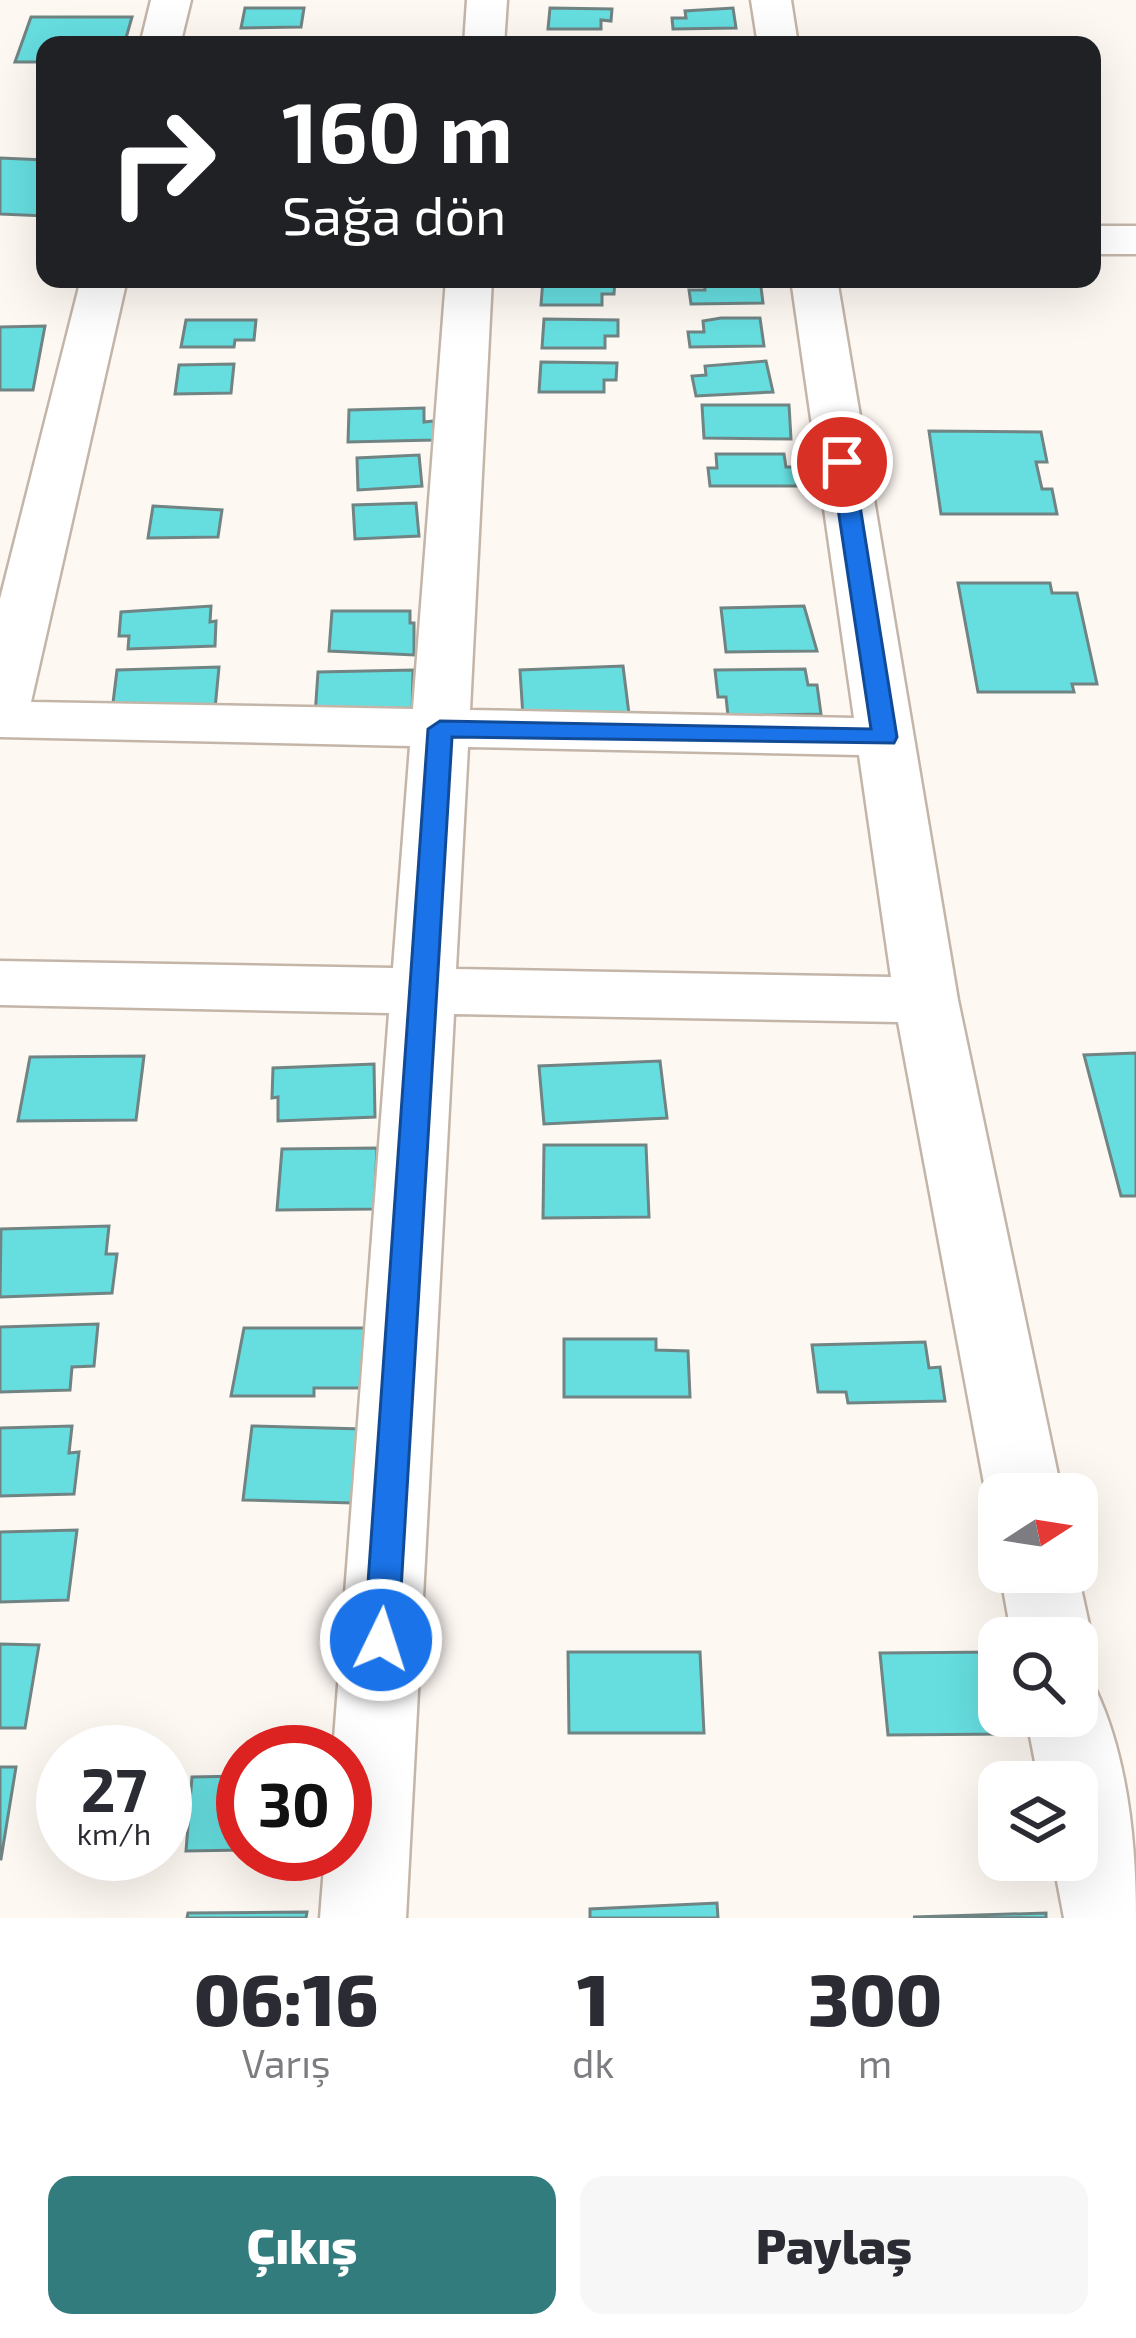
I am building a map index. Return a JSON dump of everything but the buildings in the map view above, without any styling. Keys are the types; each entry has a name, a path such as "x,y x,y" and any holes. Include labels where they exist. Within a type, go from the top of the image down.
{"street":[{"path":"162,36 171,0"},
{"path":"485,36 487,0"},
{"path":"771,0 777,36"},
{"path":"1101,240 1136,240"},
{"path":"101,288 24,511 0,716 885,737"},
{"path":"363,1918 468,288"},
{"path":"815,288 926,1000 1020,1473"},
{"path":"0,983 926,1000"},
{"path":"1071,1737 1107,1918"}],"route":[{"path":"381,1640 440,729 885,737 842,462"}]}
